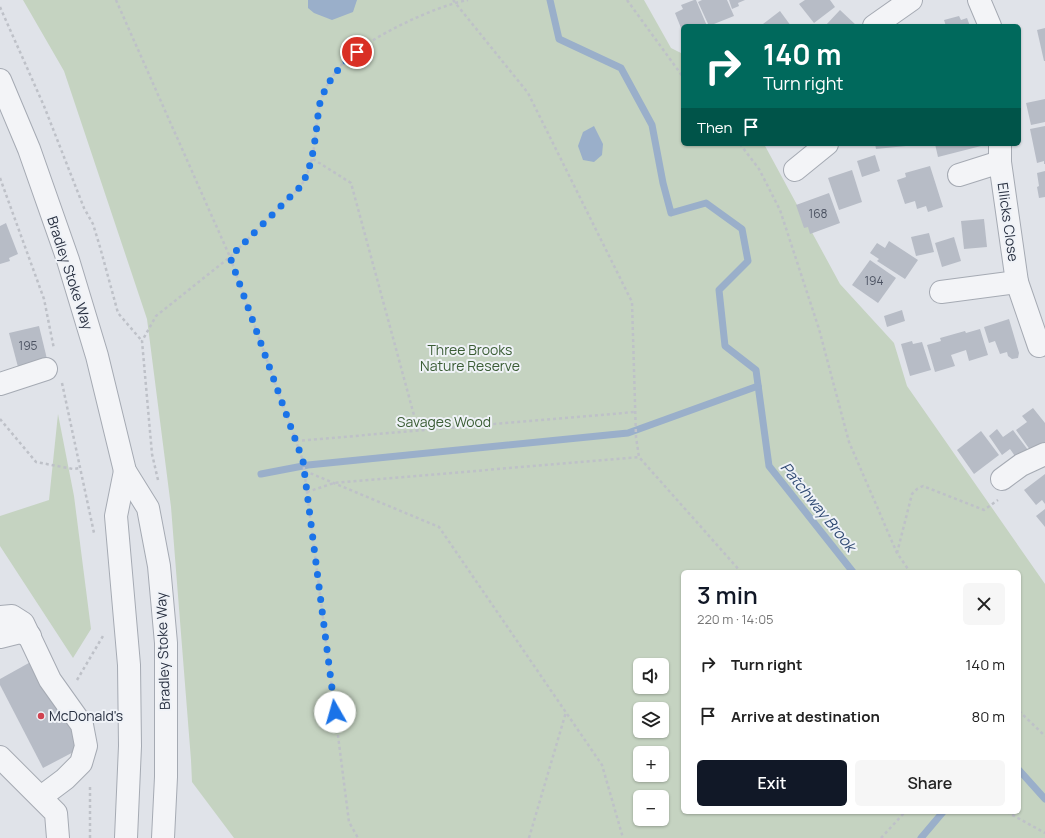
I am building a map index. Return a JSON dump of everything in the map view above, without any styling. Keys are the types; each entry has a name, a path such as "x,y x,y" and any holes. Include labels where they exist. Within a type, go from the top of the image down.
{"street":[{"path":"877,24 911,0"},
{"path":"979,0 989,24"},
{"name":"Bradley Stoke Way","path":"0,80 29,149 68,260 97,356 125,471 148,508 159,566 166,643 166,777 163,838"},
{"path":"795,170 825,146"},
{"name":"Ellicks Close","path":"959,175 1000,153 1017,282 1038,346"},
{"name":"Ellicks Close","path":"940,292 1017,282"},
{"path":"0,384 54,368"},
{"path":"1002,479 1020,465 1045,454"},
{"name":"Bradley Stoke Way","path":"125,471 116,516 129,665 130,746 126,838"},
{"path":"0,617 12,616 23,623 50,680 82,726 86,746 81,762 65,779 41,797"},
{"path":"0,637 20,632 30,636"},
{"path":"0,757 56,813 58,838"}],"path":[{"path":"116,0 230,257 303,461 349,822 358,838"},
{"path":"158,484 152,454 142,341 156,316 230,257 301,186 308,174 313,159 320,103 331,79 346,60 368,44 419,17 454,1 468,0"},
{"path":"627,0 681,74"},
{"path":"454,1 528,93 632,302 635,412 638,457 739,570"},
{"path":"0,7 44,106 84,208 93,224 118,313 142,341"},
{"path":"742,146 759,169 780,210 819,329 850,442 897,553 909,570"},
{"path":"313,159 351,183 418,430"},
{"path":"0,178 44,299 54,368 80,468 95,538"},
{"path":"296,440 635,412"},
{"path":"0,419 36,462 73,469 80,468"},
{"path":"307,492 334,483 638,457"},
{"path":"305,470 439,527 602,766 623,838"},
{"path":"897,553 912,494 923,486 984,510"},
{"path":"75,683 104,636"},
{"path":"529,838 566,712"},
{"path":"1021,713 1045,736"},
{"path":"881,838 903,814"},
{"path":"1011,814 1045,833"}],"green space":[{"name":"Savages Wood","path":"23,0 644,0 671,48 681,53 681,146 765,146 840,284 894,343 907,386 1045,584 1045,838 234,838 192,782 171,507 147,319 64,71"},
{"path":"58,414 74,496 91,629 73,658 0,546 0,516 49,500"}],"water":[{"path":"308,0 357,0 353,12 332,20 314,13 308,8"},
{"path":"594,126 603,144 602,155 594,162 583,160 578,146 583,132"}],"building":[{"path":"696,0 706,24 681,24 681,28 675,13 683,9 681,5"},
{"path":"702,0 727,0 734,16 714,24 708,24 698,2"},
{"path":"729,0 745,0 738,3 739,6 732,9"},
{"path":"805,0 830,0 835,7 814,23 799,4"},
{"path":"840,10 855,24 827,24"},
{"path":"780,11 790,24 763,24"},
{"path":"959,16 961,20 967,18 969,24 945,24 944,20"},
{"path":"1045,28 1045,61 1044,61 1037,30"},
{"path":"1045,99 1045,122 1031,125 1026,103"},
{"path":"1045,126 1044,164 1044,161 1037,163 1030,129"},
{"path":"875,146 906,146 876,149"},
{"path":"935,146 981,146 938,157"},
{"path":"875,155 880,171 862,177 857,161"},
{"path":"930,166 943,207 928,212 926,206 917,209 915,201 905,204 897,180 906,177 905,173"},
{"path":"852,170 862,202 839,210 828,178"},
{"path":"1045,171 1045,197 1039,198 1037,173"},
{"path":"829,193 840,223 810,234 808,227 804,228 796,205"},
{"path":"984,219 987,247 964,249 961,221"},
{"path":"6,223 18,254 9,258 10,261 0,264 0,226"},
{"path":"929,233 934,252 916,256 911,237"},
{"path":"954,237 961,261 942,267 935,243"},
{"path":"889,241 918,260 905,279 877,261 879,259 870,253 877,243 885,248"},
{"path":"870,260 896,278 878,303 852,285"},
{"path":"902,310 905,321 887,327 884,316"},
{"path":"1009,319 1019,353 1018,358 1012,359 1008,356 1007,352 1000,354 995,341 989,343 984,327"},
{"path":"39,326 47,359 18,367 9,333"},
{"path":"980,329 988,355 969,361 966,350 951,355 955,366 935,372 927,345 941,341 940,338 965,331 966,333"},
{"path":"912,341 913,344 922,342 931,370 910,376 901,344"},
{"path":"1033,408 1045,423 1045,445 1033,454 1016,430 1027,422 1022,416"},
{"path":"997,429 1003,437 1013,430 1028,450 1017,459 1010,449 1002,455 989,436"},
{"path":"981,431 999,455 974,474 957,450"},
{"path":"1045,474 1045,504 1042,500 1036,505 1024,490"},
{"path":"1045,509 1045,527 1036,516"},
{"name":"McDonald's","path":"36,659 83,747 43,768 0,685 0,679"}],"waterway":[{"name":"Patchway Brook","path":"550,0 559,39 621,68 652,125 663,183 671,213 706,203 742,229 748,261 719,290 725,346 756,370 769,466 851,570"},
{"path":"261,474 308,465 628,433 758,386"},
{"name":"Patchway Brook","path":"1021,772 1045,799"},
{"path":"921,838 941,814"}],"place":[{"name":"McDonald's","path":"41,716"}],"route":[{"path":"335,712 303,461 230,257 301,186 308,174 313,159 320,103 331,79 346,60 357,52"}],"park label":[{"name":"Three Brooks Nature Reserve","path":"470,358"}]}
